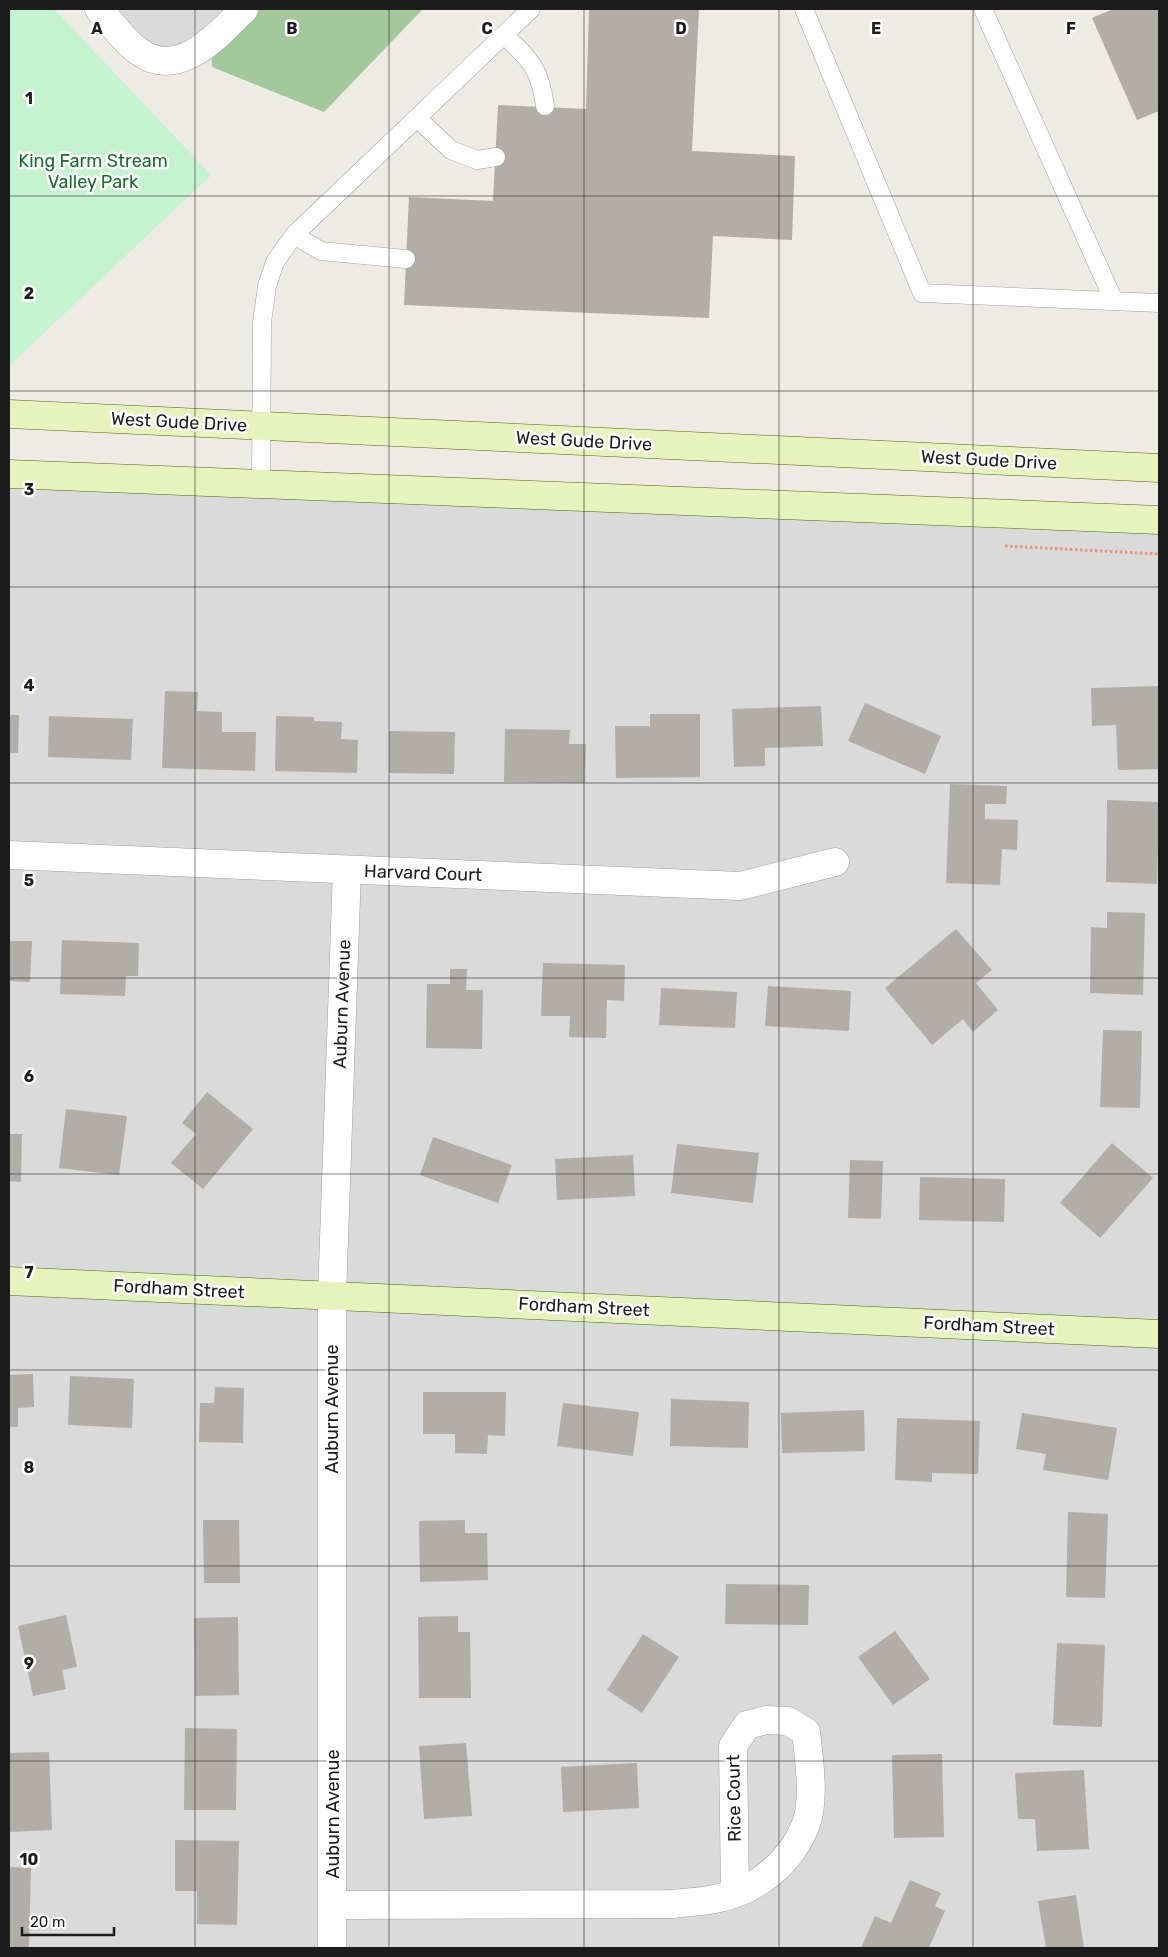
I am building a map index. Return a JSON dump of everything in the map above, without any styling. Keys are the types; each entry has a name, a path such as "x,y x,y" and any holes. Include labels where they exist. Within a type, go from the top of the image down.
{"main road":[{"name":"West Gude Drive","path":"9,414 1159,468"},
{"path":"9,474 1159,520"},
{"name":"Fordham Street","path":"9,1282 1159,1334"}],"street":[{"path":"99,9 138,51 157,59 179,60 196,53 244,9"},
{"name":"Harvard Court","path":"9,855 740,886 835,862"},
{"name":"Auburn Avenue","path":"332,1948 332,1296 347,870"},
{"name":"Rice Court","path":"333,1905 673,1904 720,1898 735,1893 760,1883 787,1858 806,1823 811,1777 806,1732 788,1721 766,1720 747,1725 733,1746 735,1893"}],"lane":[{"path":"261,484 262,322 267,286 275,262 294,235 531,9"},
{"path":"804,9 922,293 1159,303"},
{"path":"984,9 1114,301"},
{"path":"504,35 526,55 542,81 545,106"},
{"path":"417,118 451,150 477,160 496,157"},
{"path":"294,235 321,251 406,259"}],"shaded area":[{"path":"99,9 244,9 157,59"},
{"path":"9,474 1159,520 1159,1948 9,1948"}],"green space":[{"name":"King Farm Stream Valley Park","path":"9,9 54,9 211,175 9,366"},
{"path":"244,9 423,9 324,112 212,67 211,41"}],"building":[{"path":"589,9 699,9 692,151 795,156 792,240 713,236 709,318 404,305 409,197 493,201 498,105 586,109"},
{"path":"1113,9 1159,9 1159,111 1137,120 1092,18"},
{"path":"1159,686 1159,769 1118,770 1116,725 1092,726 1091,688"},
{"path":"165,691 198,692 197,711 222,712 222,732 256,732 255,771 162,768"},
{"path":"865,703 941,736 925,774 848,741"},
{"path":"821,706 823,746 765,748 765,766 734,767 732,709"},
{"path":"650,714 700,714 700,777 616,778 615,726 650,726"},
{"path":"9,715 19,715 18,753 9,753"},
{"path":"49,716 133,719 131,760 48,757"},
{"path":"276,716 314,717 314,721 342,722 341,739 358,740 357,773 275,771"},
{"path":"505,729 570,730 569,744 586,744 585,783 504,782"},
{"path":"389,731 455,732 454,774 389,773"},
{"path":"950,784 1007,786 1006,804 985,804 985,819 1018,820 1017,850 1002,849 1000,885 946,883"},
{"path":"1107,800 1159,802 1157,884 1106,882"},
{"path":"1107,912 1145,913 1143,995 1090,993 1091,927 1107,928"},
{"path":"956,929 992,970 976,983 998,1010 973,1032 963,1019 932,1045 885,988"},
{"path":"62,940 139,943 138,976 126,976 125,996 60,994"},
{"path":"9,941 32,941 30,982 9,981"},
{"path":"543,963 625,965 624,1001 607,1000 606,1038 569,1037 570,1016 541,1016"},
{"path":"450,969 467,969 466,990 483,990 482,1049 426,1048 427,984 450,984"},
{"path":"768,986 851,991 849,1031 765,1026"},
{"path":"661,988 737,992 735,1028 659,1025"},
{"path":"1103,1030 1142,1031 1140,1108 1100,1107"},
{"path":"207,1092 253,1129 203,1189 171,1163 196,1134 182,1123"},
{"path":"66,1109 127,1116 119,1175 59,1168"},
{"path":"9,1134 22,1134 21,1182 9,1181"},
{"path":"433,1137 512,1165 498,1203 420,1175"},
{"path":"1112,1143 1153,1178 1100,1238 1060,1203"},
{"path":"677,1144 759,1153 753,1203 671,1193"},
{"path":"633,1155 635,1196 557,1200 555,1159"},
{"path":"850,1160 883,1161 881,1219 848,1218"},
{"path":"920,1177 1005,1179 1004,1222 919,1220"},
{"path":"33,1374 34,1407 18,1408 18,1427 9,1427 9,1375"},
{"path":"70,1376 134,1379 132,1428 68,1425"},
{"path":"215,1387 244,1388 243,1443 199,1442 200,1403 214,1403"},
{"path":"423,1392 506,1392 505,1436 488,1435 487,1454 455,1453 455,1434 423,1434"},
{"path":"671,1399 749,1402 748,1448 670,1446"},
{"path":"563,1403 639,1412 633,1456 557,1446"},
{"path":"864,1410 865,1451 782,1453 781,1413"},
{"path":"1022,1413 1117,1428 1108,1480 1043,1470 1046,1454 1016,1449"},
{"path":"897,1418 980,1421 978,1474 932,1473 932,1482 895,1480"},
{"path":"1068,1512 1108,1514 1105,1598 1066,1597"},
{"path":"203,1520 239,1520 240,1583 204,1583"},
{"path":"465,1520 465,1533 487,1533 488,1580 420,1582 419,1521"},
{"path":"726,1584 809,1585 808,1625 725,1624"},
{"path":"66,1615 77,1667 62,1670 66,1689 33,1696 18,1626"},
{"path":"458,1616 458,1632 470,1632 471,1698 419,1698 418,1617"},
{"path":"238,1617 239,1695 195,1696 194,1618"},
{"path":"895,1631 930,1679 893,1705 858,1657"},
{"path":"643,1634 679,1657 642,1713 607,1690"},
{"path":"1057,1643 1105,1645 1102,1727 1053,1725"},
{"path":"185,1728 237,1729 236,1810 184,1810"},
{"path":"466,1743 472,1816 424,1819 419,1746"},
{"path":"49,1752 52,1830 9,1832 9,1753"},
{"path":"942,1754 944,1837 894,1838 892,1755"},
{"path":"637,1763 639,1808 563,1812 561,1767"},
{"path":"1084,1770 1089,1849 1037,1851 1035,1819 1018,1819 1015,1773"},
{"path":"175,1840 239,1841 237,1925 197,1924 197,1891 175,1891"},
{"path":"9,1867 31,1868 29,1948 9,1948"},
{"path":"910,1880 941,1893 935,1906 945,1911 929,1948 861,1948 875,1916 891,1923"},
{"path":"1076,1895 1084,1948 1046,1948 1038,1901"}]}
